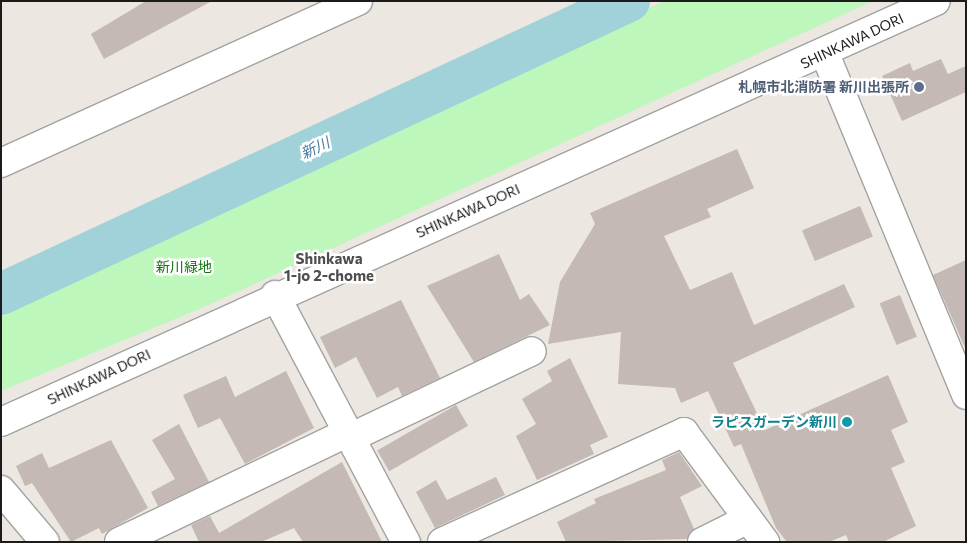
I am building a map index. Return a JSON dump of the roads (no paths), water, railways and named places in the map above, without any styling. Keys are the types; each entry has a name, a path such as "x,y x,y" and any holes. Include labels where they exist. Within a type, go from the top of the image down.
{"street":[{"path":"1,163 358,1"},
{"name":"SHINKAWA DORI","path":"1,422 275,296 825,54 936,1"},
{"path":"825,54 966,395"},
{"path":"275,296 406,542"},
{"path":"119,542 532,351"},
{"path":"442,542 684,432 765,542"},
{"path":"1,490 45,542"},
{"path":"702,542 748,519"}],"waterway":[{"name":"新川","path":"1,294 629,1"}],"place":[{"name":"札幌市北消防署 新川出張所","path":"919,87"},
{"name":"ラピスガーデン新川","path":"847,422"}],"district":[{"name":"Shinkawa 1-jo 2-chome","path":"329,266"}],"park label":[{"name":"新川緑地","path":"184,267"}]}
